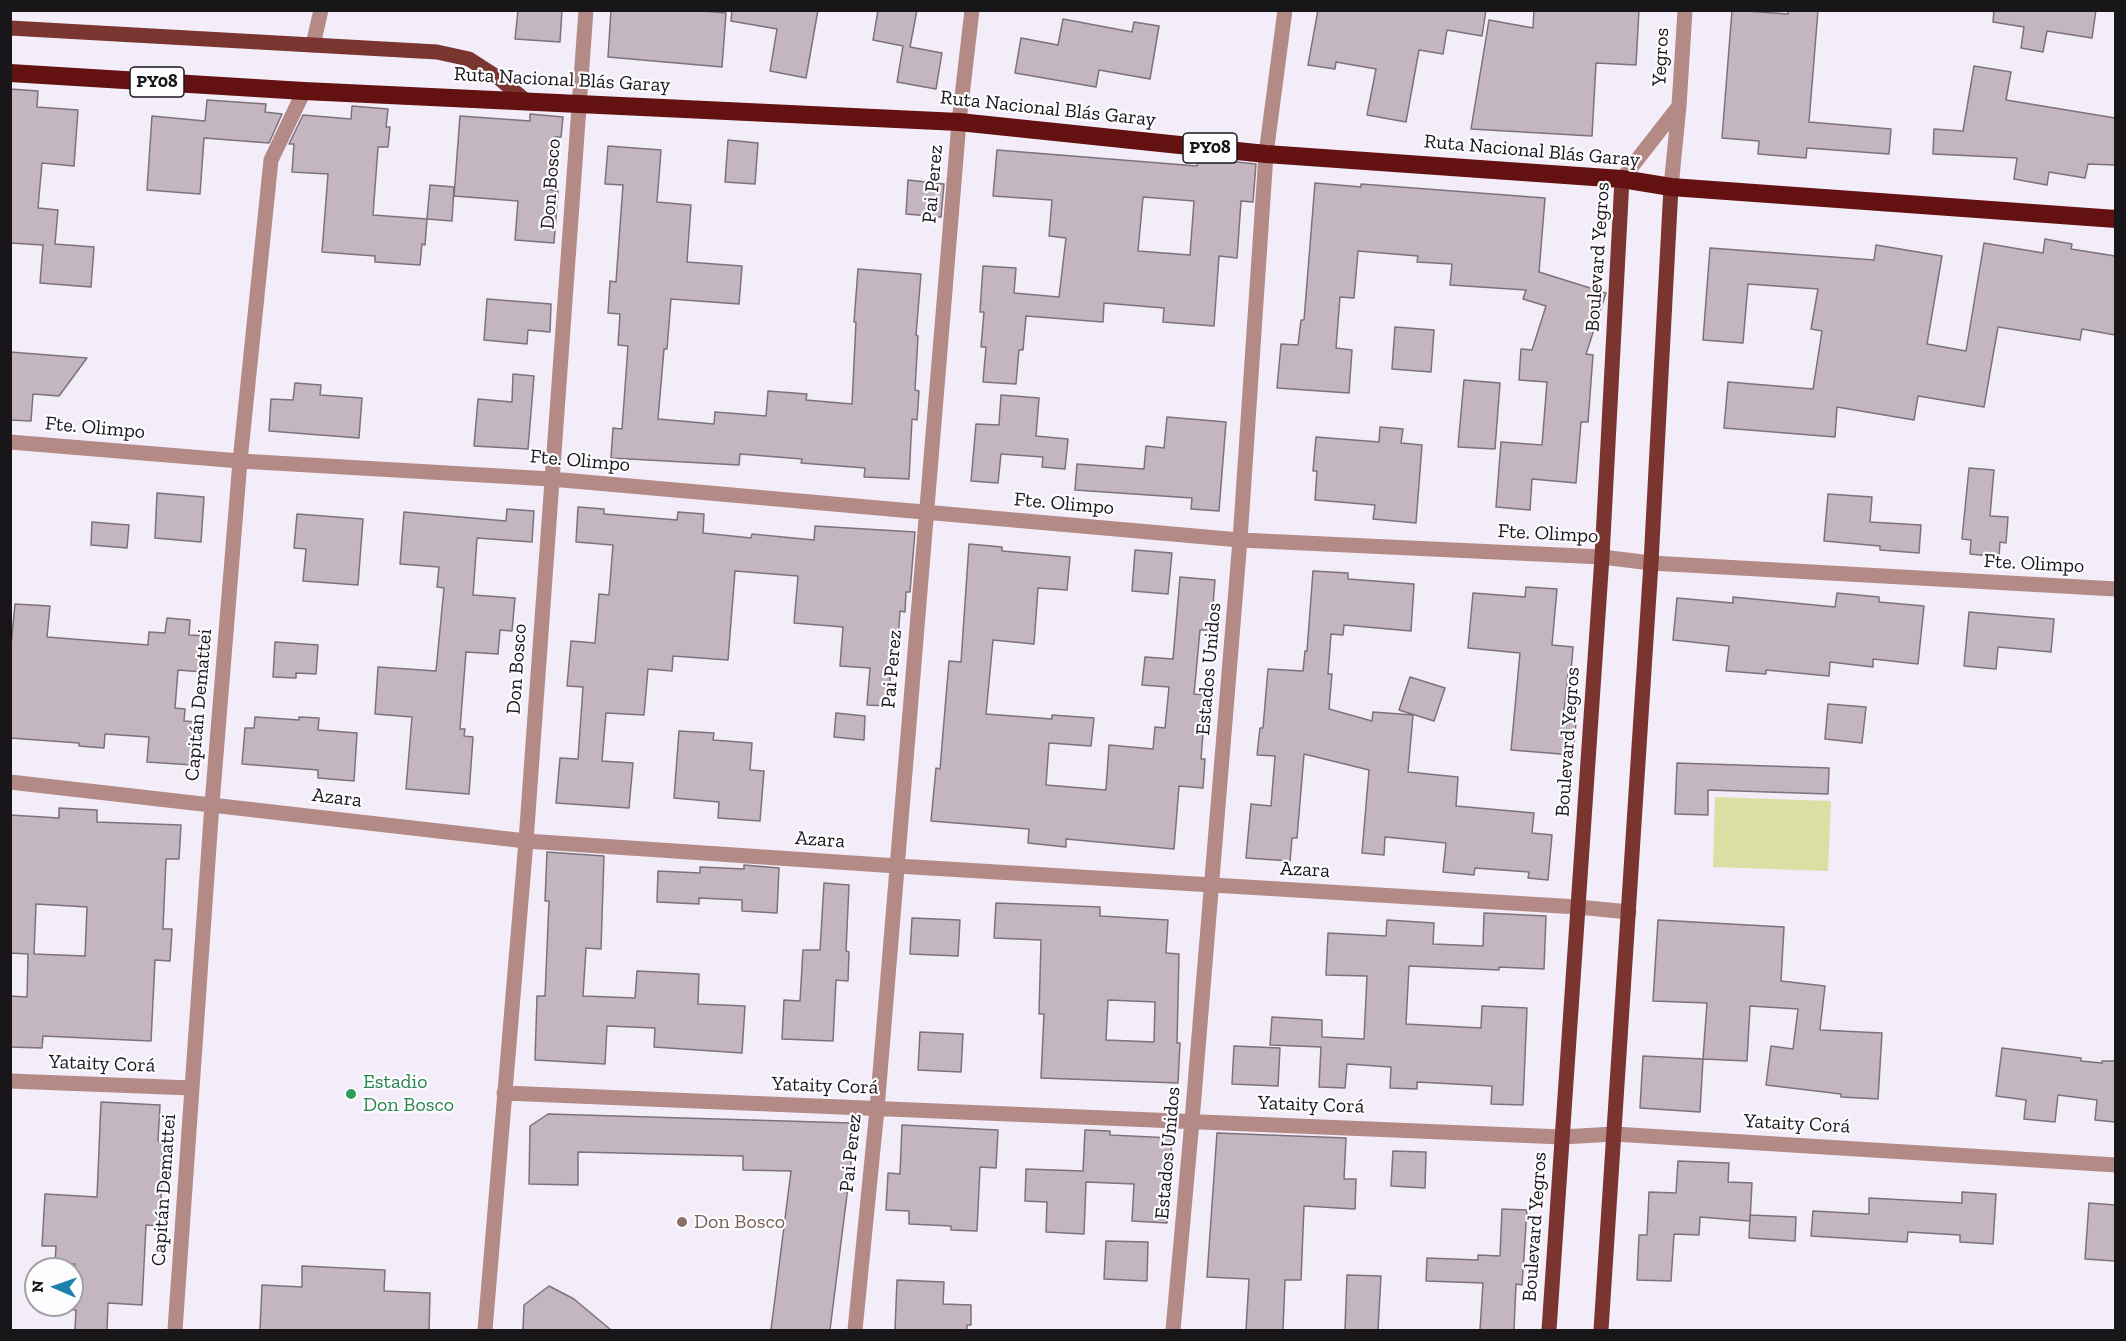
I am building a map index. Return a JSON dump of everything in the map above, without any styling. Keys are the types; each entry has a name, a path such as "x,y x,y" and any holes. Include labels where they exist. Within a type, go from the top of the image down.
{"highway":[{"name":"Ruta Nacional Blás Garay","path":"10,73 304,91 959,122 1266,154 1622,179 1671,187 2115,219"}],"main road":[{"path":"10,28 437,52 469,59 500,79 526,101"},
{"name":"Boulevard Yegros","path":"1549,1330 1602,557 1622,179"},
{"path":"1601,1330 1652,563 1671,187"}],"street":[{"path":"313,45 321,10"},
{"name":"Don Bosco","path":"485,1330 526,841 586,10"},
{"name":"Pai Perez","path":"855,1330 877,1109 959,122 972,10"},
{"name":"Estados Unidos","path":"1173,1330 1240,540 1266,154 1285,10"},
{"name":"Yegros","path":"1679,106 1684,10"},
{"name":"Capitán Demattei","path":"175,1330 212,804 240,460 271,160 304,91"},
{"path":"1671,187 1679,106"},
{"name":"Boulevard Yegros","path":"1622,179 1679,106"},
{"name":"Fte. Olimpo","path":"10,442 240,460 551,479 1240,540 1602,557 1652,563 2115,589"},
{"name":"Azara","path":"10,782 526,841 1629,912"},
{"name":"Yataity Corá","path":"10,1081 192,1088"},
{"name":"Yataity Corá","path":"504,1093 1562,1137 1614,1134 2115,1165"}],"green space":[{"path":"1715,797 1831,801 1828,871 1713,867"}],"building":[{"path":"518,10 562,10 560,42 515,39"},
{"path":"611,10 693,10 726,13 722,67 608,57"},
{"path":"732,10 818,10 806,78 770,71 777,29 731,21"},
{"path":"878,10 917,10 910,47 942,53 936,89 897,82 903,46 873,40"},
{"path":"1318,10 1486,10 1482,36 1447,30 1443,54 1419,50 1406,122 1367,115 1376,69 1336,62 1335,69 1308,65"},
{"path":"1534,10 1639,10 1636,65 1596,63 1592,136 1471,129 1489,20 1533,28"},
{"path":"1732,10 1788,14 1788,10 1818,10 1809,122 1891,129 1889,154 1807,148 1806,158 1758,154 1759,141 1722,138"},
{"path":"1994,10 2096,10 2092,38 2047,31 2043,52 2021,48 2024,27 1993,22"},
{"path":"1063,19 1132,32 1134,22 1159,26 1150,79 1099,70 1096,87 1015,73 1021,38 1058,45"},
{"path":"1974,66 2011,72 2006,100 2115,118 2115,165 2088,164 2085,178 2049,172 2047,185 2014,179 2017,158 1933,154 1934,129 1963,131"},
{"path":"10,89 38,91 37,107 78,110 74,166 42,163 38,208 58,210 55,244 94,247 91,287 40,283 43,245 10,243"},
{"path":"207,100 266,104 265,112 282,114 269,143 204,138 200,194 147,190 152,116 205,121"},
{"path":"352,106 388,109 386,127 390,127 388,147 378,147 373,215 427,219 425,245 422,244 420,265 375,262 375,256 322,252 328,174 292,172 294,144 289,144 303,115 351,119"},
{"path":"530,114 563,117 561,137 555,137 551,190 558,191 554,243 515,240 518,201 454,196 460,116 530,121"},
{"path":"728,140 758,143 755,184 725,182"},
{"path":"608,146 661,150 657,202 691,205 687,262 742,266 739,304 671,299 658,419 714,424 715,412 766,416 768,391 807,394 806,400 852,404 858,269 921,274 916,335 918,336 915,390 919,391 917,420 912,419 909,479 864,477 865,468 801,463 802,459 740,454 739,465 611,458 613,428 622,429 628,346 618,345 620,314 608,313 610,281 616,282 623,185 605,184"},
{"path":"997,150 1197,166 1198,158 1256,164 1253,202 1241,201 1237,258 1219,256 1214,326 1163,322 1164,308 1104,303 1103,322 1026,316 1023,350 1019,350 1016,384 983,382 986,347 981,347 984,312 980,312 983,266 1016,268 1014,293 1059,297 1066,238 1049,236 1052,200 993,196","holes":["1143,197 1194,201 1190,255 1138,251"]},
{"path":"908,180 944,184 941,217 906,214"},
{"path":"1315,183 1361,187 1361,184 1545,198 1539,272 1606,293 1586,354 1593,355 1588,422 1581,422 1576,483 1532,479 1530,510 1496,507 1501,442 1542,445 1547,382 1519,380 1521,349 1532,350 1546,306 1523,299 1526,290 1450,285 1452,264 1417,262 1418,256 1358,251 1354,298 1340,297 1336,348 1352,350 1349,393 1277,388 1281,344 1298,345 1301,320 1304,320"},
{"path":"430,185 454,187 452,221 427,219"},
{"path":"2045,239 2072,244 2071,249 2115,256 2115,335 2082,329 2080,340 1998,327 1984,407 1918,396 1914,420 1837,407 1835,437 1724,428 1728,382 1813,389 1822,331 1811,329 1818,289 1748,284 1743,343 1703,340 1710,248 1874,260 1876,245 1942,256 1927,344 1966,351 1984,243 2043,253"},
{"path":"487,299 551,304 550,332 528,330 527,344 484,340"},
{"path":"1395,327 1434,330 1431,372 1392,369"},
{"path":"10,352 87,358 59,396 33,394 31,421 10,420"},
{"path":"513,374 534,376 528,449 474,446 478,399 512,402"},
{"path":"1464,380 1500,383 1495,449 1458,447"},
{"path":"295,383 321,385 320,395 362,398 359,438 269,431 271,399 293,400"},
{"path":"1001,395 1039,398 1036,436 1068,439 1065,469 1042,467 1043,457 1001,454 998,483 971,481 976,424 999,425"},
{"path":"1167,417 1226,422 1219,511 1191,509 1192,498 1075,490 1077,464 1144,469 1146,446 1164,448"},
{"path":"1380,427 1403,429 1401,443 1422,445 1416,523 1373,519 1375,505 1315,500 1317,471 1313,471 1316,437 1379,442"},
{"path":"1969,468 1994,470 1990,516 2008,517 2006,543 2000,542 1999,557 1970,554 1971,540 1962,539"},
{"path":"157,493 204,497 201,542 155,538"},
{"path":"1828,494 1872,497 1870,522 1921,525 1919,553 1880,550 1880,546 1824,541"},
{"path":"578,507 604,509 604,514 677,520 678,512 704,514 703,533 751,538 752,534 814,540 815,526 915,532 910,592 906,592 905,612 900,611 897,653 892,652 888,706 867,705 870,668 840,666 843,627 794,623 798,576 735,571 728,660 673,656 672,671 648,669 644,715 606,713 602,761 633,763 629,808 556,803 560,758 578,759 583,687 567,686 571,641 595,643 599,594 609,595 613,545 576,542"},
{"path":"507,509 534,511 532,542 477,538 473,595 515,598 512,631 500,630 498,654 466,652 460,729 465,729 464,736 473,737 469,794 406,789 412,717 375,714 378,667 436,671 444,588 437,587 439,567 400,564 404,512 506,521"},
{"path":"297,514 363,519 358,585 303,581 306,549 294,548"},
{"path":"92,522 129,525 127,548 91,545"},
{"path":"969,544 1002,547 1002,551 1070,557 1067,590 1038,588 1034,644 993,640 986,714 1052,719 1052,715 1094,718 1091,746 1049,743 1046,785 1106,790 1109,745 1153,749 1155,727 1165,728 1169,687 1142,685 1145,657 1173,659 1180,577 1215,580 1211,630 1200,630 1194,694 1206,695 1201,759 1205,759 1203,788 1179,786 1174,849 1066,839 1066,847 1028,843 1029,829 931,821 936,768 940,769 949,661 961,662"},
{"path":"1135,550 1172,553 1168,594 1132,591"},
{"path":"1313,571 1348,573 1348,579 1414,584 1411,631 1344,625 1343,635 1331,634 1328,674 1332,674 1329,709 1372,721 1373,712 1413,715 1408,772 1458,777 1456,806 1534,813 1532,833 1552,835 1548,880 1528,878 1529,872 1475,868 1474,875 1443,872 1446,843 1385,837 1384,855 1362,853 1369,770 1304,754 1297,838 1292,838 1290,861 1246,858 1251,804 1271,806 1275,756 1257,755 1260,728 1263,728 1268,669 1303,671 1305,651 1307,651"},
{"path":"1526,587 1557,589 1552,645 1573,647 1564,711 1577,712 1573,755 1511,750 1520,653 1468,648 1473,593 1525,597"},
{"path":"1837,593 1879,597 1879,602 1924,606 1918,664 1873,659 1873,667 1830,662 1829,676 1766,670 1766,674 1726,671 1729,646 1673,640 1677,598 1733,603 1733,597 1835,607"},
{"path":"15,604 50,606 47,637 148,645 149,632 165,633 167,618 190,620 189,635 206,636 203,672 178,670 175,708 185,709 184,721 197,722 193,765 147,762 149,737 105,734 104,748 79,746 79,743 10,738 10,656"},
{"path":"1969,612 2054,619 2051,652 1998,647 1996,669 1964,666"},
{"path":"275,642 318,645 316,674 296,673 296,678 273,677"},
{"path":"1410,677 1445,688 1434,721 1399,710"},
{"path":"1828,704 1866,707 1862,743 1825,739"},
{"path":"836,713 865,716 864,740 834,737"},
{"path":"255,717 299,720 299,717 319,718 318,730 357,733 354,781 318,778 318,770 242,764 245,728 254,728"},
{"path":"679,731 714,733 713,740 752,743 750,770 764,771 760,821 718,818 719,802 674,798"},
{"path":"1677,763 1829,768 1828,794 1708,790 1708,815 1675,814"},
{"path":"59,808 97,810 97,822 181,825 179,859 166,859 163,929 172,929 170,961 155,960 151,1041 43,1036 42,1048 10,1047 10,996 27,997 28,954 10,953 10,815 59,818","holes":["36,904 87,907 85,956 34,954"]},
{"path":"547,852 604,856 601,949 586,948 583,996 635,998 637,971 699,974 698,1004 745,1006 742,1053 654,1047 655,1028 607,1026 605,1064 535,1060 537,996 545,996 549,901 545,901"},
{"path":"744,865 779,868 777,913 742,911 742,900 699,898 699,904 657,902 658,871 700,873 700,867 744,869"},
{"path":"824,883 849,885 846,951 849,952 848,981 836,980 833,1041 782,1039 784,1000 800,1001 803,950 820,950"},
{"path":"996,903 1100,907 1100,916 1168,920 1166,953 1179,954 1178,1083 1041,1078 1044,1014 1039,1014 1041,940 994,938","holes":["1108,1000 1155,1002 1154,1042 1106,1040"]},
{"path":"1484,913 1546,916 1544,969 1499,967 1499,970 1409,966 1406,1024 1481,1028 1482,1006 1527,1008 1523,1105 1491,1104 1492,1086 1417,1082 1417,1089 1390,1088 1391,1067 1347,1064 1345,1088 1319,1087 1321,1047 1270,1045 1272,1017 1322,1020 1322,1037 1364,1039 1367,976 1326,975 1328,933 1386,936 1387,920 1434,923 1433,944 1483,946"},
{"path":"912,918 960,920 958,956 910,954"},
{"path":"1658,920 1784,927 1781,981 1825,986 1820,1030 1882,1033 1878,1099 1841,1097 1841,1094 1766,1085 1771,1046 1793,1049 1798,1009 1750,1006 1747,1061 1703,1059 1707,1003 1653,1001"},
{"path":"920,1032 963,1034 961,1072 918,1070"},
{"path":"1234,1046 1280,1048 1278,1086 1232,1084"},
{"path":"2002,1048 2081,1058 2081,1061 2102,1063 2102,1061 2115,1061 2115,1122 2095,1120 2097,1100 2058,1095 2055,1122 2024,1119 2026,1100 1996,1096"},
{"path":"1643,1056 1703,1059 1700,1112 1640,1108"},
{"path":"101,1102 160,1105 158,1141 163,1142 160,1226 146,1225 142,1305 108,1303 107,1330 75,1330 76,1317 84,1317 84,1257 55,1257 56,1246 42,1246 45,1194 97,1197"},
{"path":"548,1114 852,1123 851,1163 830,1330 771,1330 791,1171 743,1170 743,1156 578,1152 578,1185 529,1184 530,1126"},
{"path":"902,1125 998,1130 996,1168 980,1167 977,1231 951,1230 951,1226 909,1224 909,1211 886,1210 888,1173 900,1174"},
{"path":"1085,1130 1110,1131 1110,1135 1172,1138 1167,1223 1132,1221 1134,1184 1086,1182 1084,1234 1046,1232 1047,1202 1025,1201 1026,1169 1083,1171"},
{"path":"1217,1133 1346,1138 1344,1179 1356,1179 1355,1209 1304,1206 1301,1280 1285,1280 1283,1330 1246,1330 1249,1279 1207,1277"},
{"path":"1393,1151 1426,1152 1425,1188 1391,1186"},
{"path":"1678,1161 1729,1163 1728,1182 1752,1183 1750,1221 1700,1217 1699,1235 1674,1234 1671,1281 1637,1280 1639,1235 1647,1235 1649,1192 1676,1193"},
{"path":"1962,1192 1996,1194 1993,1244 1960,1242 1960,1235 1908,1232 1907,1242 1811,1236 1813,1211 1869,1214 1869,1198 1962,1203"},
{"path":"2089,1203 2115,1205 2115,1261 2085,1259"},
{"path":"1502,1209 1527,1210 1522,1285 1516,1284 1514,1330 1480,1330 1483,1283 1426,1281 1427,1258 1478,1260 1478,1255 1500,1256"},
{"path":"1750,1215 1796,1217 1795,1241 1749,1238"},
{"path":"1106,1241 1148,1242 1147,1281 1104,1279"},
{"path":"302,1266 385,1270 384,1291 430,1293 429,1330 260,1330 262,1285 302,1287"},
{"path":"1347,1275 1381,1276 1378,1330 1345,1330"},
{"path":"897,1280 944,1282 943,1304 971,1305 971,1325 967,1325 967,1330 895,1330"},
{"path":"549,1286 574,1299 611,1330 523,1330 524,1305"}],"place":[{"name":"Estadio Don Bosco","path":"351,1094"},
{"name":"Don Bosco","path":"682,1222"}]}
